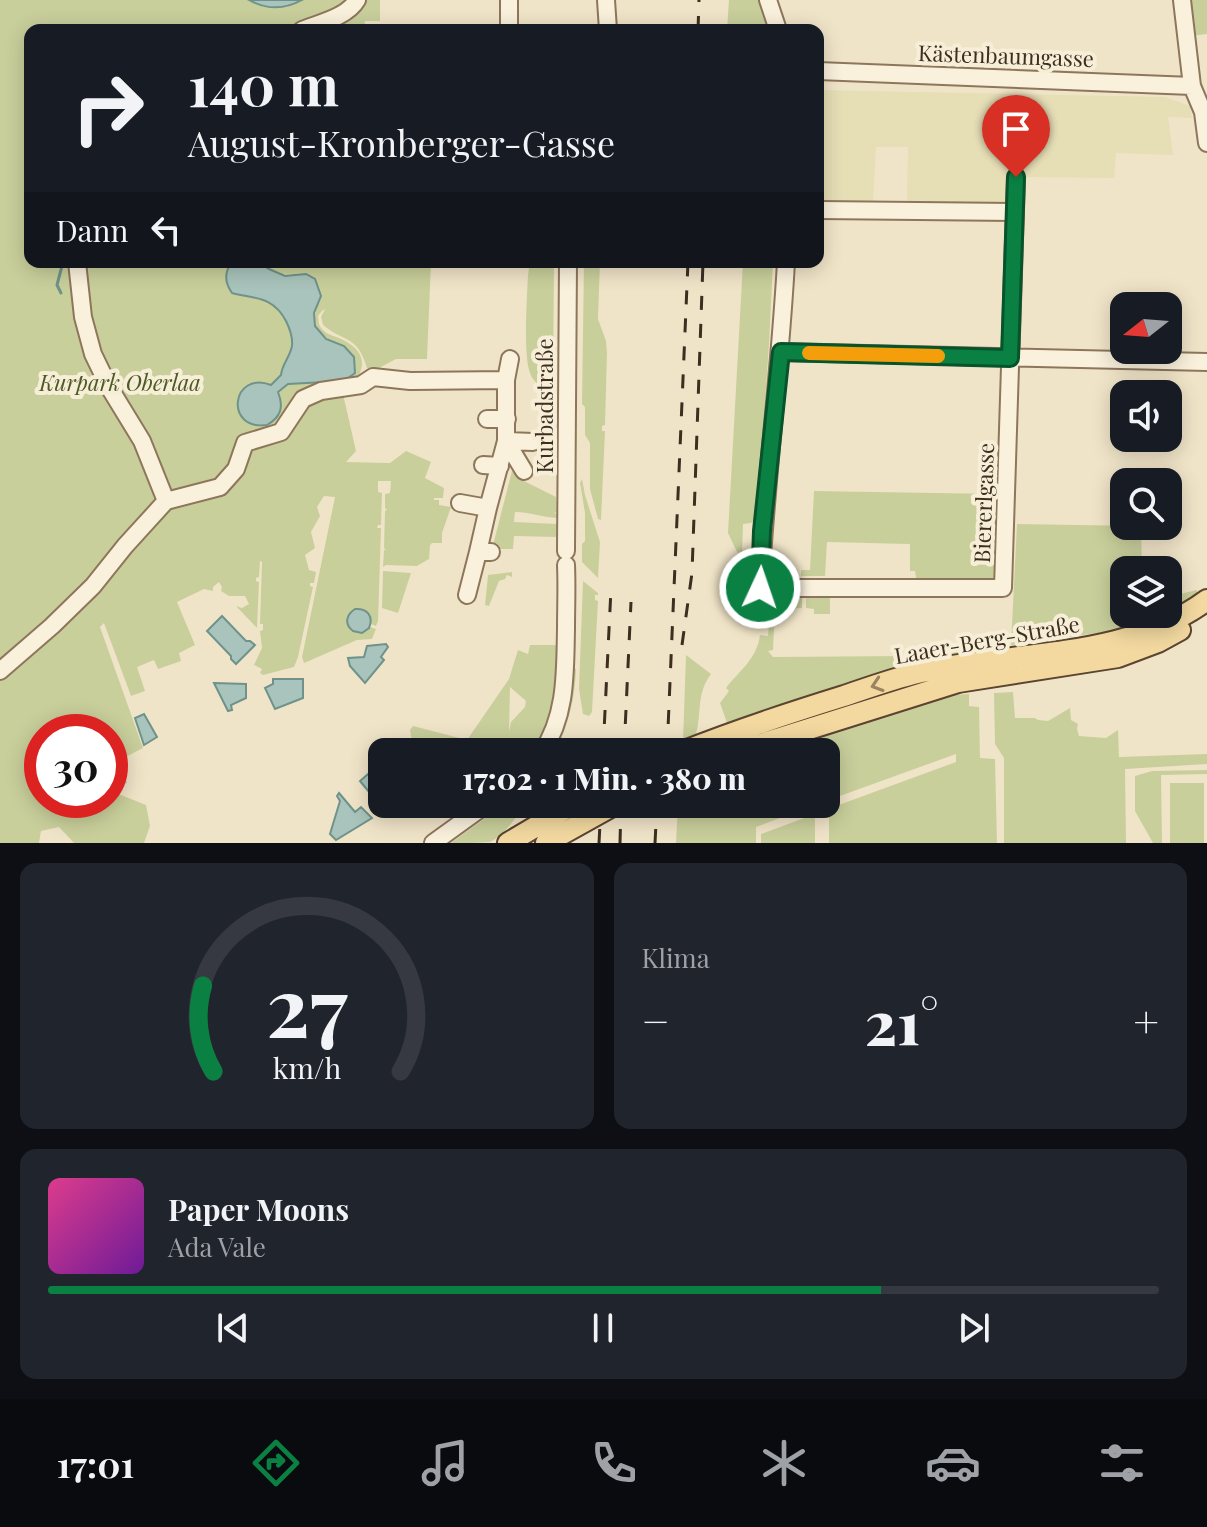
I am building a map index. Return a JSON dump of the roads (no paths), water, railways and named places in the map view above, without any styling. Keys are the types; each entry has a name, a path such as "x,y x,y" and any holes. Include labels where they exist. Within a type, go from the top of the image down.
{"main road":[{"name":"Laaer-Berg-Straße","path":"719,738 912,674 961,664 1062,651 1124,638 1189,614 1207,600"},
{"name":"Laaer-Berg-Straße","path":"780,738 958,682 1118,657 1158,642 1207,613"},
{"path":"508,843 550,818"},
{"path":"546,843 590,818"}],"street":[{"path":"318,24 353,7 357,0"},
{"path":"509,0 509,24"},
{"path":"606,0 608,24"},
{"path":"768,0 776,24"},
{"path":"1182,0 1192,86 1205,111 1207,143"},
{"name":"Kästenbaumgasse","path":"824,71 1192,86"},
{"name":"Biererlgasse","path":"781,352 762,531 760,588 1003,588 1016,177"},
{"path":"824,210 1015,212"},
{"path":"78,268 83,317 93,354 142,441 166,501"},
{"name":"Kurbadstraße","path":"551,738 565,687 568,268"},
{"path":"786,268 781,352 1207,362"},
{"path":"467,595 485,552 491,465 506,441 506,380 510,359"},
{"path":"0,671 93,586 166,501 220,487 236,469 245,443 281,432 303,399 321,391 361,385 370,373 410,381 506,380"},
{"path":"487,419 507,419"},
{"path":"506,441 533,442"},
{"path":"506,441 524,471"},
{"path":"460,503 488,508"},
{"path":"433,843 468,818"}],"water":[{"path":"249,0 302,0 276,8"},
{"path":"267,268 285,276 306,274 315,279 321,296 314,313 315,326 326,339 344,346 354,357 355,373 344,381 288,384 278,392 281,407 275,419 267,425 253,424 244,419 239,411 241,393 247,386 258,383 271,385 281,375 291,350 292,336 286,321 275,307 263,300 232,293 226,278 228,270"},
{"path":"355,609 363,610 370,616 369,628 362,633 353,631 347,623"},
{"path":"222,616 246,641 255,645 236,664 207,631"},
{"path":"386,644 388,647 381,657 384,660 365,683 350,666 348,658 364,657 367,646"},
{"path":"273,679 303,679 303,698 275,709 265,688 273,684"},
{"path":"214,683 246,684 246,698 231,705 232,710 228,711"},
{"path":"144,714 157,737 144,745 135,718"},
{"path":"368,774 368,791 360,781"},
{"path":"339,793 355,812 361,807 368,818 372,818 336,840 330,834 340,801"}],"waterway":[{"path":"61,268 57,285 61,293"}],"railway":[{"path":"698,24 699,0"},
{"path":"668,738 688,268"},
{"path":"682,645 692,573 703,268"},
{"path":"604,738 611,589"},
{"path":"625,738 631,602"},
{"path":"599,843 600,818"},
{"path":"620,843 621,818"},
{"path":"655,843 656,818"}],"park label":[{"name":"Kurpark Oberlaa","path":"120,383"}]}
